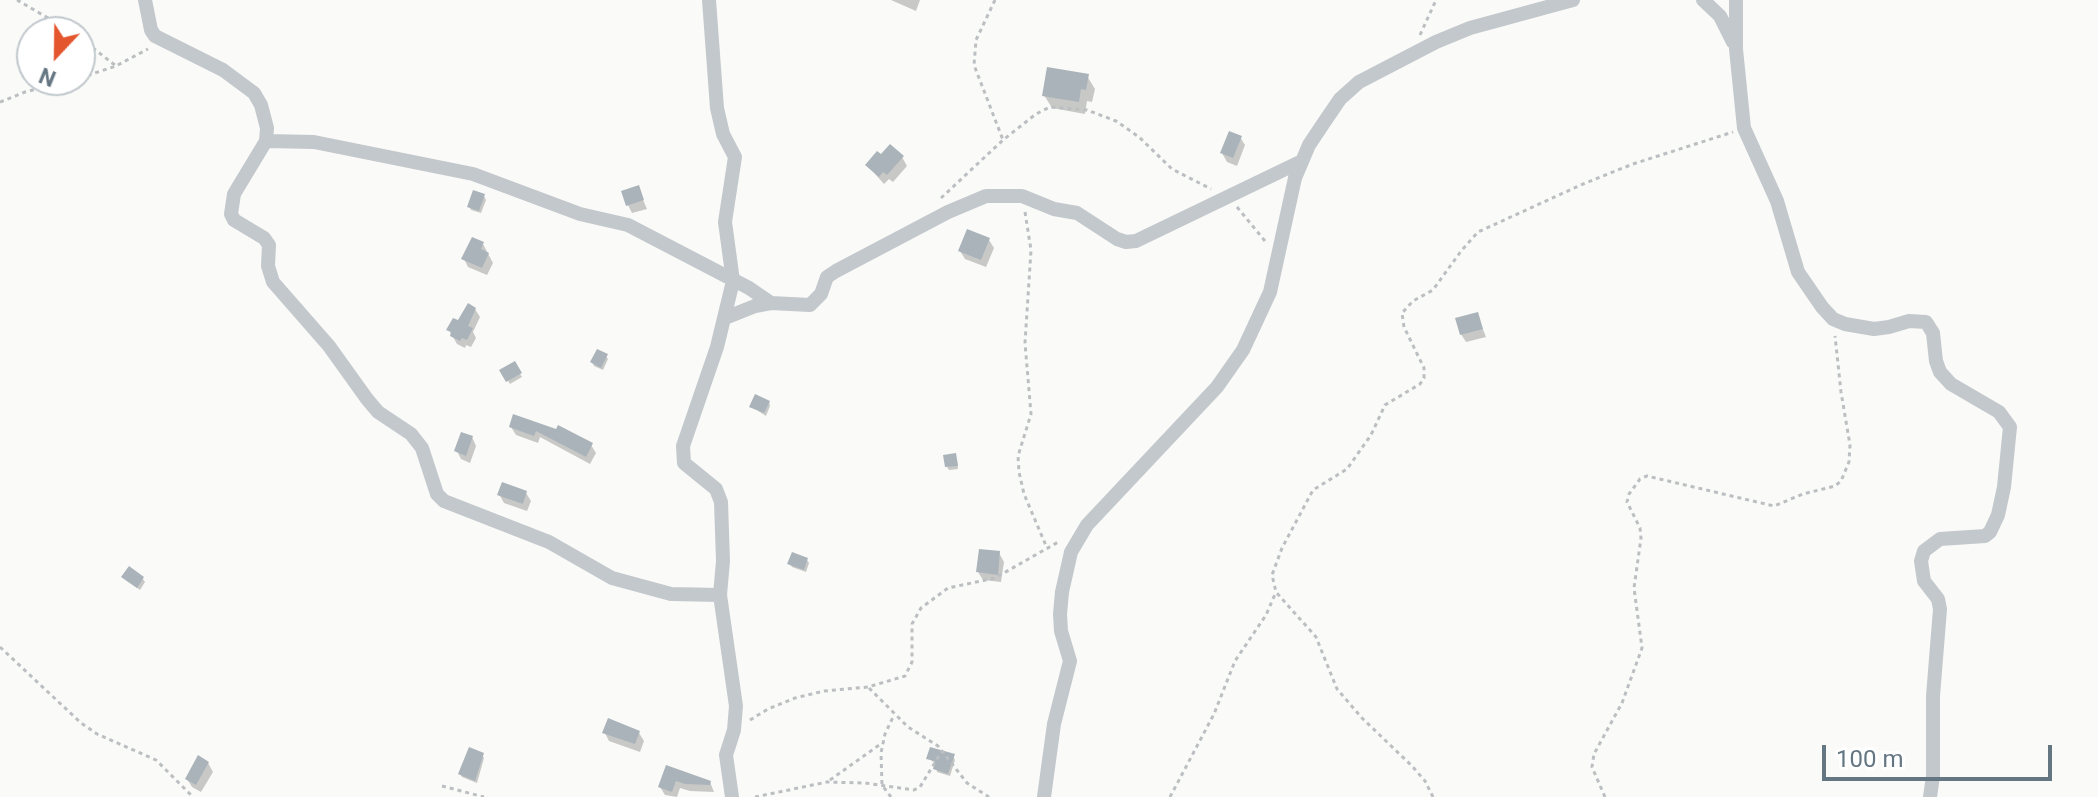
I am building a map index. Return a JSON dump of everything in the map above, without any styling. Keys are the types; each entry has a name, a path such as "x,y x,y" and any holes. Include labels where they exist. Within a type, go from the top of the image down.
{"street":[{"path":"145,0 151,30 161,41 223,70 254,93 265,117 266,141 234,194 231,214 234,220 264,238 269,245 268,266 273,282 329,346 367,399 378,412 411,434 422,448 437,494 444,501 549,542 612,578 671,594 720,595"},
{"path":"709,0 717,108 723,134 735,157 725,222 733,281 725,318 683,446 684,463 716,489 721,502 723,561 720,595 736,706 734,730 726,755 732,797"},
{"path":"1044,797 1054,724 1070,661 1061,631 1062,592 1071,552 1087,525 1217,387 1243,350 1270,292 1289,195 1300,162 1340,99 1359,82 1470,28 1573,0"},
{"path":"1703,0 1720,16 1736,49"},
{"path":"1736,0 1736,49 1744,128 1777,201 1798,272 1833,319 1845,324 1874,329 1909,321 1926,322 1933,333 1940,372 1959,389 1999,412 2010,427 2004,487 1998,515 1990,532 1976,537 1940,539 1924,551 1921,561 1924,581 1938,599 1940,609 1932,707 1933,776 1930,797"},
{"path":"266,141 335,145 473,174 580,214 628,225 760,294 771,303"},
{"path":"725,318 771,303 810,305 821,294 827,277 836,271 948,212 986,196 1022,196 1054,209 1077,213 1126,242 1152,235 1300,162"}],"path":[{"path":"17,0 44,16"},
{"path":"995,0 976,40 974,65 1003,140"},
{"path":"1409,56 1436,0"},
{"path":"96,73 116,66 161,41"},
{"path":"96,50 116,66"},
{"path":"936,204 1003,140 1036,114 1050,107 1087,110 1128,128 1172,169 1224,197 1254,226 1269,249"},
{"path":"1433,797 1412,766 1337,689 1316,637 1276,592 1273,584 1275,566 1282,548 1313,490 1347,469 1371,435 1385,405 1420,384 1424,378 1424,368 1404,327 1402,313 1439,283 1469,241 1487,226 1583,184 1642,160 1744,128"},
{"path":"1022,196 1031,250 1025,343 1031,414 1018,456 1019,472 1024,494 1047,548"},
{"path":"1605,797 1592,767 1594,754 1622,703 1642,648 1634,588 1641,538 1640,528 1627,502 1629,494 1640,479 1647,476 1774,506 1835,486 1841,481 1849,462 1850,445 1833,319"},
{"path":"734,730 768,709 795,698 896,680 910,671 912,624 921,608 941,592 995,578 1087,525"},
{"path":"1170,797 1214,714 1235,661 1266,615 1276,592"},
{"path":"0,647 81,723 97,734 156,760 193,797"},
{"path":"868,687 894,715 942,751 967,783 989,797"},
{"path":"891,797 882,785 882,743 894,715"},
{"path":"827,782 882,743"},
{"path":"755,797 827,782 918,789 942,751"},
{"path":"442,786 484,797"}],"building":[{"path":"1047,67 1089,74 1086,90 1081,89 1079,102 1042,96"},
{"path":"1229,131 1242,136 1233,158 1220,153"},
{"path":"890,144 904,156 887,175 883,172 879,177 865,165 877,151 881,154"},
{"path":"639,185 644,200 626,206 621,191"},
{"path":"473,190 485,194 479,211 467,207"},
{"path":"967,229 990,238 981,260 958,251"},
{"path":"472,237 484,242 481,249 489,253 482,268 461,259"},
{"path":"468,303 476,308 468,326 473,328 467,340 462,338 460,341 446,330 453,318 458,320"},
{"path":"1478,312 1483,329 1460,335 1455,318"},
{"path":"597,349 608,354 601,368 590,362"},
{"path":"515,361 522,373 506,382 499,370"},
{"path":"755,394 770,401 764,413 749,407"},
{"path":"513,414 556,429 558,425 593,443 586,457 536,431 534,436 509,427"},
{"path":"461,432 473,436 466,456 454,451"},
{"path":"956,453 958,466 945,467 943,455"},
{"path":"502,482 527,491 523,504 497,495"},
{"path":"979,549 1000,551 998,575 976,572"},
{"path":"792,552 808,558 804,570 787,564"},
{"path":"129,566 144,577 137,588 121,577"},
{"path":"608,718 640,731 635,744 602,733"},
{"path":"469,747 484,753 475,781 458,774"},
{"path":"930,747 955,754 948,774 933,769 935,761 926,759"},
{"path":"198,755 209,762 196,785 185,779"},
{"path":"666,765 711,781 710,785 676,781 672,792 658,787"}]}
